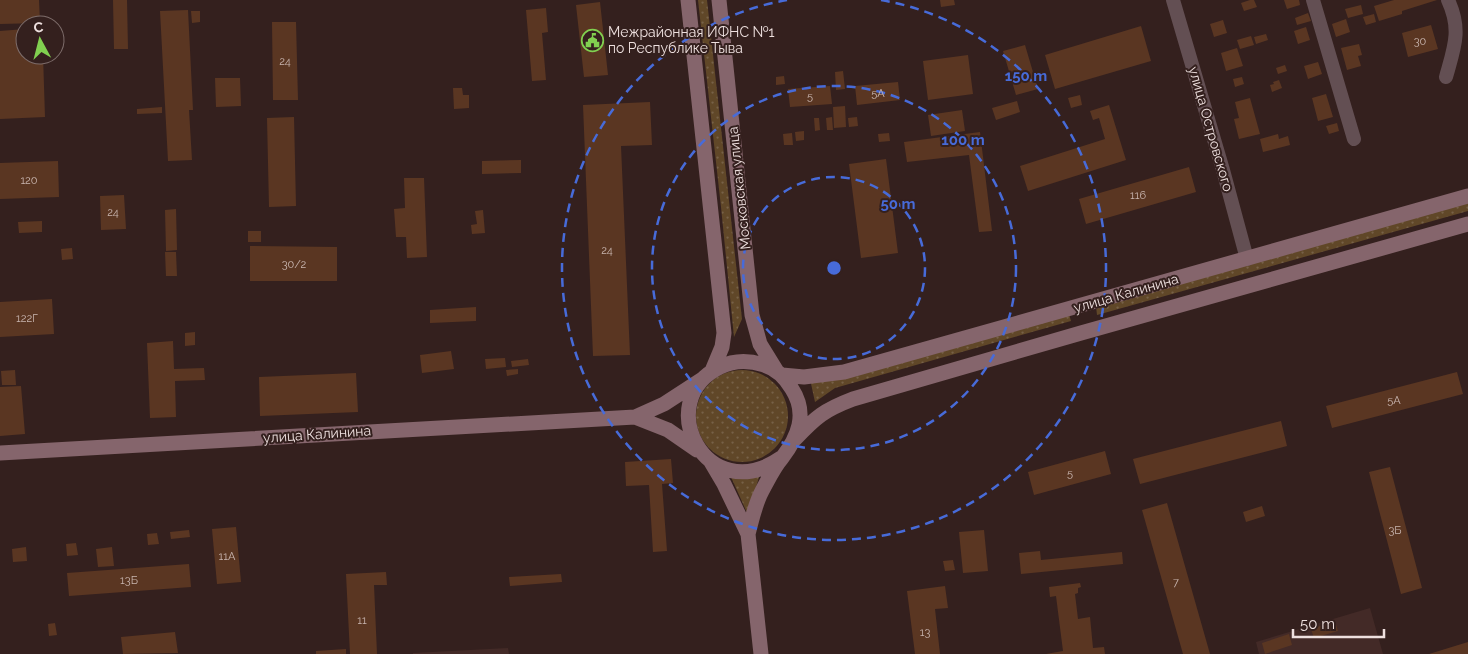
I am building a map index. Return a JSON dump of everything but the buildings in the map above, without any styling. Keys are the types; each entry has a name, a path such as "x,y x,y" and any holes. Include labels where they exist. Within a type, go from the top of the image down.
{"main road":[{"path":"688,0 724,333 722,347 708,374 695,389 688,417 690,431 696,444 724,484 748,534 761,654"},
{"name":"Московская улица","path":"719,0 752,315 760,344 779,373"},
{"name":"улица Калинина","path":"779,373 804,377 844,372 1468,196"},
{"name":"улица Калинина","path":"795,439 825,412 853,399 1081,332 1468,224"},
{"path":"1073,307 1081,332"},
{"path":"708,374 727,363 741,361 755,362 768,366 779,373 795,393 800,408 800,424 795,439 781,458 762,492 748,534"},
{"name":"улица Калинина","path":"0,453 635,417 664,404 708,374"},
{"name":"улица Калинина","path":"635,417 668,430 707,458"},
{"path":"707,458 721,468 733,472 759,471 781,458"}],"street":[{"name":"улица Островского","path":"1173,0 1247,259"},
{"path":"1312,0 1354,139"},
{"path":"1446,77 1457,30 1453,11 1448,0"}],"shaded area":[{"path":"698,0 707,0 742,319 734,337 721,207"},
{"path":"1468,201 1468,211 1097,315 1096,306"},
{"path":"1069,314 1071,321 835,388 815,402 810,379"},
{"path":"742,370 760,373 775,383 785,398 788,416 785,434 775,449 760,459 742,462 724,459 709,449 699,434 696,416 699,398 709,383 724,373"},
{"path":"731,477 759,477 748,515"},
{"path":"1370,608 1383,654 1259,654 1256,642"},
{"path":"508,648 509,654 413,654 413,653"}],"place":[{"name":"Межрайонная ИФНС №1 по Республике Тыва","path":"592,40"}]}
